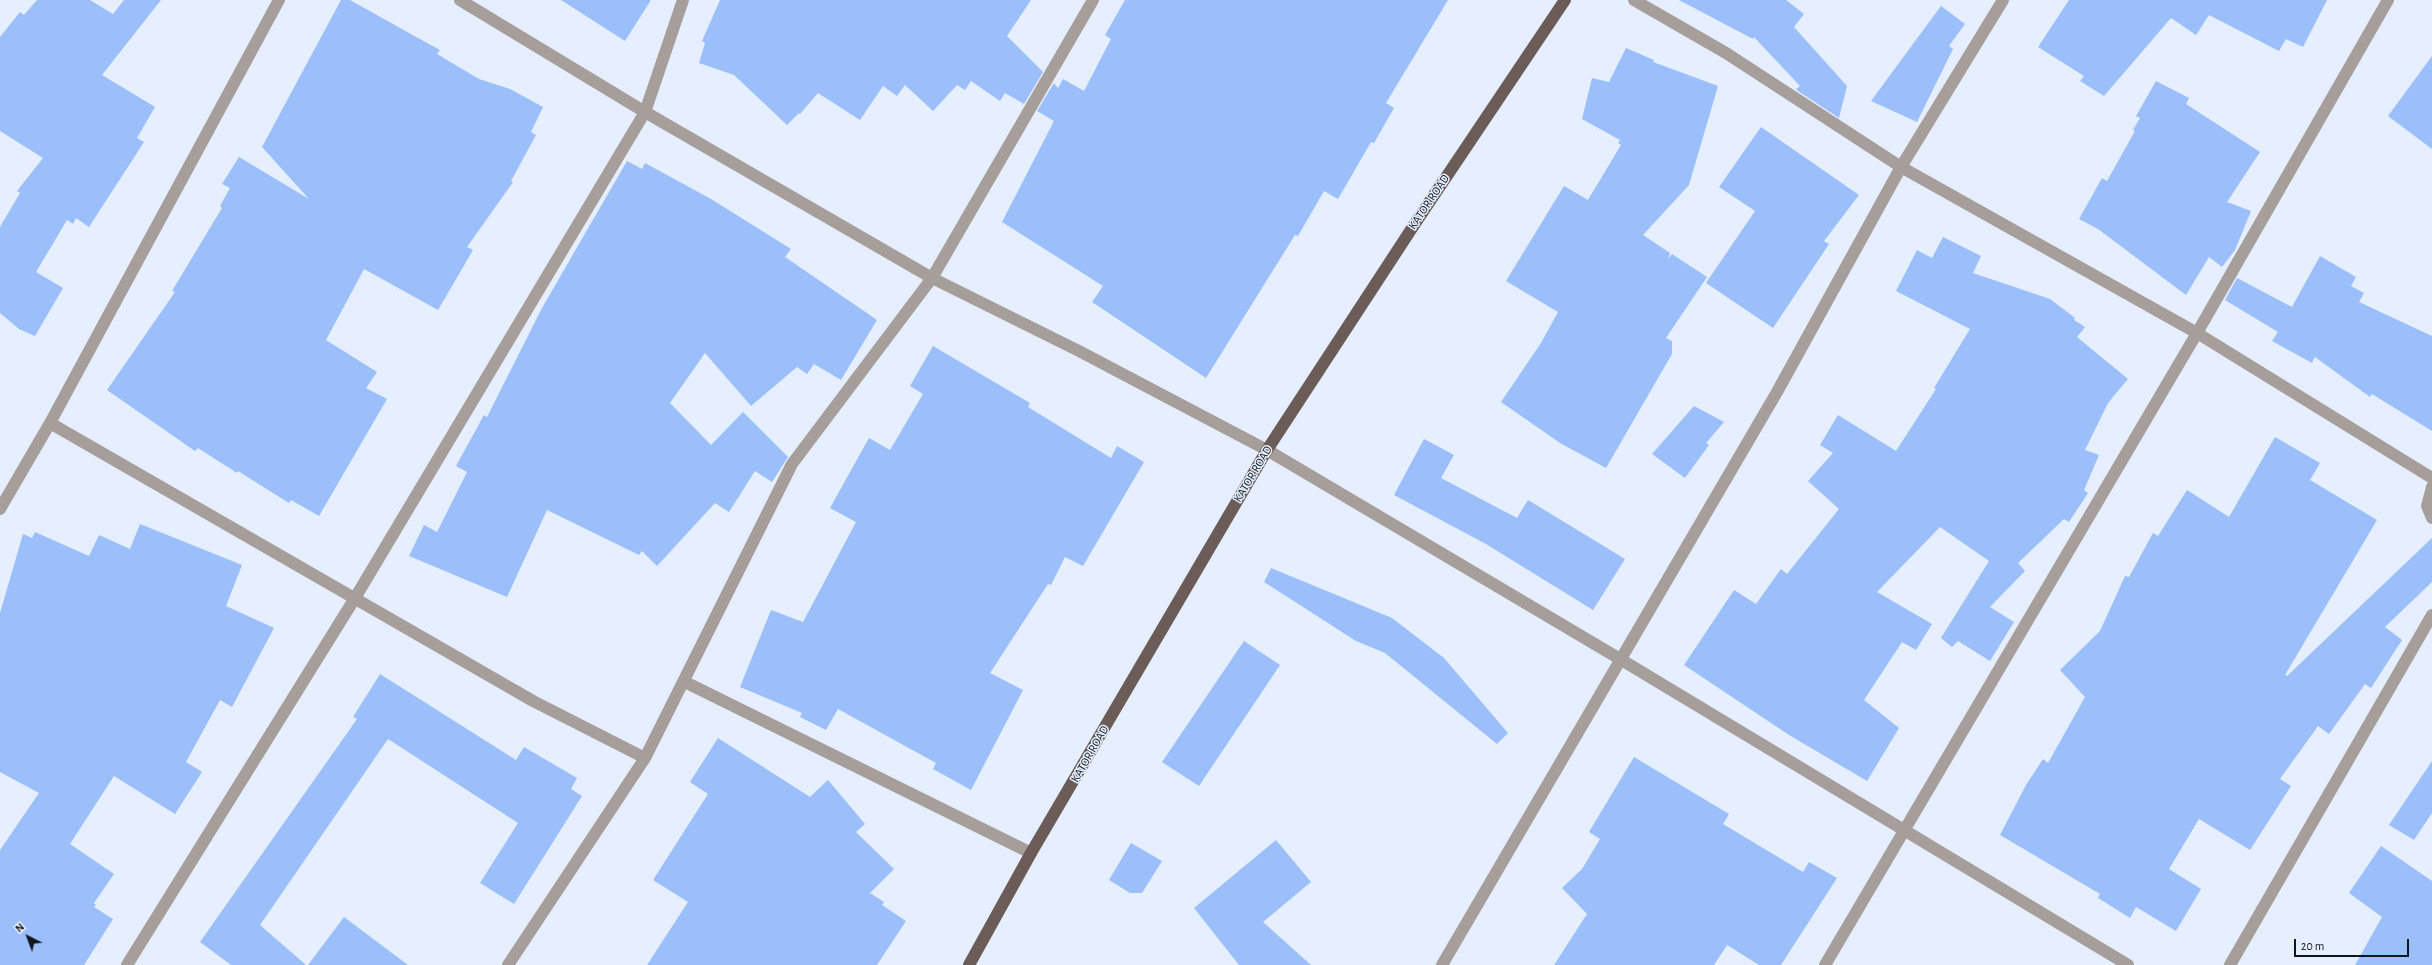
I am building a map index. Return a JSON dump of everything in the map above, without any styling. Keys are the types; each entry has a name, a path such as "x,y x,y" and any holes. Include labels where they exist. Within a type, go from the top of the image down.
{"main road":[{"name":"KATOR ROAD","path":"969,965 1031,853 1267,450 1416,222 1565,0"}],"street":[{"path":"0,510 50,423 279,0"},
{"path":"460,0 645,112 932,278 1079,351 1267,450 1620,659 1903,831 2128,965"},
{"path":"127,965 355,598 645,112 683,0"},
{"path":"508,965 645,758 685,682 792,464 932,278 1093,0"},
{"path":"1634,0 1726,53 1901,167 2197,333 2432,478"},
{"path":"1442,965 1777,392 1901,167 2003,0"},
{"path":"1825,965 2197,333 2388,0"},
{"path":"50,423 533,701 645,758"},
{"path":"2432,486 2427,506 2432,518"},
{"path":"2230,965 2432,615"},
{"path":"685,682 1031,853"}],"building":[{"path":"37,0 90,0 113,14 124,0 161,0 102,75 155,107 137,138 144,142 89,227 76,218 73,224 67,220 36,272 63,288 35,336 19,329 0,313 0,227 20,193 17,191 43,158 0,131 0,37 20,12 24,15"},
{"path":"341,0 350,0 440,50 437,54 479,79 510,89 543,107 531,132 536,135 511,181 513,182 467,247 473,250 438,310 364,269 326,340 377,372 366,388 387,399 319,516 291,500 289,503 238,471 237,473 198,448 195,451 107,390 175,292 172,291 222,208 220,206 230,188 222,184 239,157 309,199 262,147"},
{"path":"561,0 651,0 625,41"},
{"path":"720,0 1031,0 1007,36 1043,72 1024,104 1005,93 1000,101 971,81 965,90 957,85 933,111 905,85 897,96 883,86 860,120 818,93 800,114 799,113 787,125 734,75 699,63 705,43 702,41"},
{"path":"1125,0 1448,0 1386,103 1394,108 1374,143 1371,142 1338,199 1324,191 1298,236 1295,235 1206,378 1092,302 1103,286 1002,222 1054,121 1037,111 1054,83 1058,88 1063,79 1084,91 1111,39 1105,35"},
{"path":"1679,0 1786,0 1804,14 1794,27 1847,86 1839,118 1798,91 1796,89 1800,86 1754,37 1753,39"},
{"path":"2069,0 2327,0 2303,47 2286,39 2279,51 2209,15 2196,35 2171,18 2104,96 2080,81 2084,76 2038,47"},
{"path":"1941,6 1965,24 1949,46 1953,49 1917,122 1871,101"},
{"path":"1626,48 1654,60 1653,62 1718,86 1689,185 1643,235 1670,253 1668,259 1672,254 1707,277 1666,338 1672,341 1672,354 1606,468 1560,443 1501,402 1541,343 1558,312 1506,281 1564,186 1588,200 1621,145 1618,143 1620,140 1582,119 1592,78 1609,82"},
{"path":"2432,56 2432,149 2388,116"},
{"path":"2156,81 2189,98 2186,104 2260,152 2227,202 2251,211 2235,250 2222,267 2209,257 2186,295 2098,229 2079,219 2102,178 2107,181 2135,131 2133,130 2140,118 2136,116"},
{"path":"1761,127 1859,195 1824,241 1829,244 1773,328 1706,283 1755,211 1719,187"},
{"path":"627,161 642,169 645,163 711,199 791,249 785,257 877,320 841,380 814,364 807,374 797,367 751,406 705,353 670,403 711,445 743,412 788,457 772,482 755,471 729,512 715,503 657,566 642,551 639,555 547,510 507,597 409,556 424,525 437,532 467,472 456,466 484,415 487,417 542,308"},
{"path":"1943,237 1981,256 1973,273 2050,299 2075,318 2074,320 2085,327 2077,337 2128,379 2108,403 2085,450 2099,455 2084,490 2088,493 2069,522 2064,519 2018,563 2025,571 1990,607 2014,622 1990,661 1958,641 1952,647 1941,638 1989,561 1940,527 1877,592 1932,624 1916,650 1902,642 1864,700 1899,728 1867,781 1789,735 1684,665 1734,590 1756,604 1781,569 1787,574 1839,509 1808,481 1833,453 1820,445 1838,415 1896,451 1936,389 1934,388 1970,329 1896,291 1917,250 1932,258"},
{"path":"2320,256 2356,277 2351,286 2364,293 2359,302 2432,336 2432,431 2372,394 2370,397 2315,357 2312,363 2272,341 2278,332 2225,300 2237,278 2292,307"},
{"path":"933,346 1030,403 1028,407 1111,458 1117,446 1144,462 1083,566 1065,557 1051,585 1048,584 990,673 1023,690 971,790 933,769 936,763 838,709 826,730 800,717 802,713 740,687 771,610 803,622 856,522 830,508 869,438 890,450 923,394 910,386"},
{"path":"1694,406 1724,422 1706,443 1709,445 1685,478 1652,454"},
{"path":"2275,437 2320,463 2310,480 2377,520 2285,675 2287,676 2432,538 2432,582 2385,627 2402,640 2371,688 2365,684 2329,734 2318,726 2280,779 2291,786 2250,850 2199,819 2169,869 2201,889 2176,931 2136,907 2130,918 2098,898 2100,894 2000,835 2026,785 2043,759 2048,763 2085,697 2060,670 2100,631 2125,576 2129,577 2153,533 2158,536 2187,490 2229,517"},
{"path":"1424,439 1454,455 1441,478 1517,518 1528,500 1625,559 1593,610 1486,544 1394,495"},
{"path":"140,524 242,565 226,606 274,628 232,707 220,700 186,762 202,772 175,814 114,776 70,844 114,874 94,903 96,905 94,907 113,919 84,965 0,965 0,850 39,793 0,772 0,613 23,534 32,538 35,532 89,556 99,535 130,549"},
{"path":"1271,568 1392,618 1444,658 1508,733 1497,744 1385,653 1356,641 1264,582"},
{"path":"1244,641 1280,665 1199,786 1162,762"},
{"path":"380,674 516,760 524,747 577,778 571,789 582,796 514,904 480,883 518,823 388,739 260,925 306,965 231,965 200,942 357,719 353,717"},
{"path":"718,738 810,797 828,780 865,824 856,832 894,869 870,893 884,902 882,905 906,921 877,965 647,965 688,902 653,880 708,794 690,782"},
{"path":"1634,757 1729,814 1723,824 1803,872 1809,862 1837,878 1781,965 1759,965 1727,945 1714,965 1554,965 1587,914 1562,888 1582,869 1600,839 1589,832"},
{"path":"2432,761 2432,813 2414,840 2389,825"},
{"path":"1276,840 1311,882 1263,922 1311,965 1239,965 1194,908"},
{"path":"1131,843 1162,861 1142,893 1130,893 1109,880"},
{"path":"2381,846 2432,881 2432,965 2355,965 2382,917 2349,893"},
{"path":"344,917 408,965 308,965"}]}
